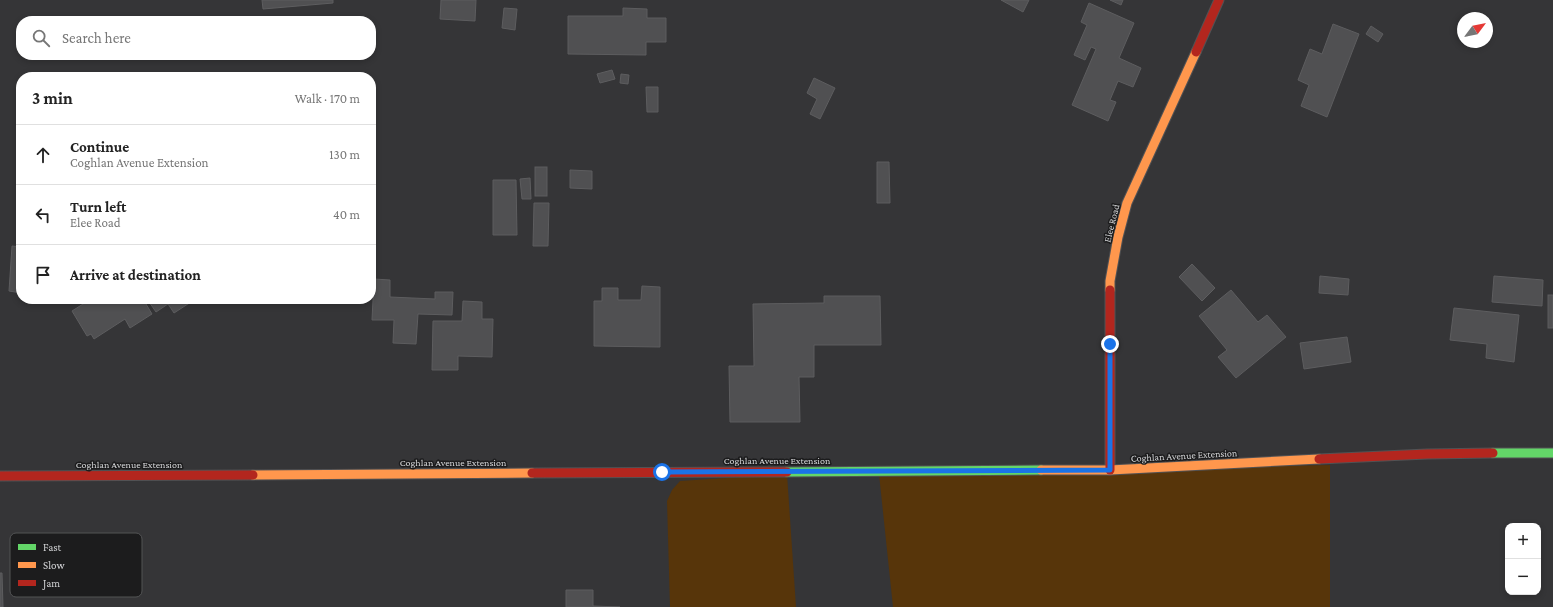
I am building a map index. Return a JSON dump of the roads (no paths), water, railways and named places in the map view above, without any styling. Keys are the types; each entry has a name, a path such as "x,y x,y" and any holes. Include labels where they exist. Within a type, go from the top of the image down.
{"street":[{"name":"Elee Road","path":"1110,470 1110,281 1118,237 1127,203 1175,100 1219,0"},
{"name":"Coghlan Avenue Extension","path":"0,476 1110,470 1427,454 1553,453"}]}
